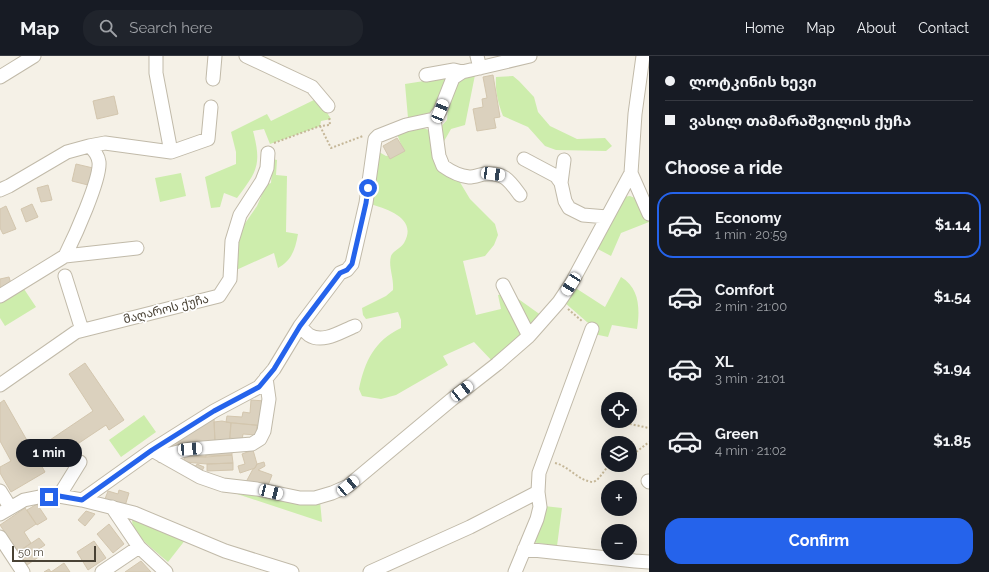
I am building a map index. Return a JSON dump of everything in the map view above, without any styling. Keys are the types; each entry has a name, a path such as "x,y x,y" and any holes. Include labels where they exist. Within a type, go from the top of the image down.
{"street":[{"path":"0,77 34,56"},
{"path":"156,56 156,73 171,152"},
{"path":"215,60 220,64 226,56"},
{"path":"246,56 312,87 328,106"},
{"path":"82,500 157,453 214,411 259,387 274,369 300,326 340,273 347,270 352,264 366,203 375,139 378,136 406,125 434,119 440,111 453,78 478,62 530,56"},
{"path":"157,453 200,477 223,485 257,488 300,498 315,498 348,486 529,336 559,302 571,284 631,173 635,114 643,56"},
{"path":"213,79 215,60"},
{"path":"426,75 454,70 462,72"},
{"path":"0,190 67,152 89,146 105,143 171,152 208,138 211,107"},
{"path":"434,119 439,156 443,166 465,176 484,174 502,175 507,178 520,195"},
{"path":"65,256 77,233 95,181 99,162 96,153 89,146"},
{"name":"მაღაროს ქუჩა","path":"0,385 76,332 219,296 230,279 232,242 240,215 262,181 267,168 268,153"},
{"path":"524,159 536,166 548,170 561,182"},
{"path":"564,160 561,182 568,208 583,215 607,217"},
{"path":"631,173 649,214"},
{"path":"0,296 65,256 137,248"},
{"path":"66,276 82,330"},
{"path":"503,285 529,336"},
{"path":"300,326 310,335 319,339 355,326"},
{"path":"515,572 537,519 540,507 538,492 539,473 592,329"},
{"path":"157,453 252,444 260,440 264,431 269,399 266,378"},
{"path":"59,496 80,462"},
{"path":"0,491 5,510 24,500 39,497 59,496 82,500 134,513 225,551 292,572"},
{"path":"370,572 470,527 538,492"},
{"path":"112,507 139,547 166,572"},
{"path":"0,537 23,572"},
{"path":"102,572 139,547"},
{"path":"524,549 649,562"}],"path":[{"path":"268,153 270,144 320,126 330,125 328,106"},
{"path":"320,126 331,148 367,134"},
{"path":"569,310 592,329"},
{"path":"637,425 649,428"},
{"path":"637,451 649,442"},
{"path":"544,461 560,464 581,478 594,482 599,479 603,472"}],"green space":[{"path":"453,75 437,105 430,112 425,115 408,118 405,84"},
{"path":"475,75 465,125 451,129 443,143 443,154 470,199 495,224 498,235 494,245 485,256 463,261 476,315 501,309 498,295 510,293 545,318 494,363 474,342 443,356 448,365 396,395 381,399 362,396 359,389 361,379 372,353 384,339 401,328 401,320 398,312 366,319 363,315 362,308 386,296 393,290 390,264 391,256 403,245 407,235 407,227 399,216 370,204 379,152 386,156 401,153 402,147 397,134 420,127 429,130 430,133 439,129 447,120 455,82"},
{"path":"513,76 534,97 538,112 550,126 577,139 605,138 612,146 606,151 556,150 545,146 528,127 503,116 497,97 496,77"},
{"path":"318,98 331,119 321,121 320,126 270,144 264,129 253,131 256,143 257,160 253,174 237,198 224,193 220,207 211,208 205,177 236,164 236,152 231,132 267,114 271,121"},
{"path":"273,159 277,160 276,175 287,176 286,232 298,234 296,245 287,262 278,268 274,253 234,271 239,232 257,206 266,185 271,183"},
{"path":"181,173 186,196 160,202 155,178"},
{"path":"630,196 640,203 649,222 621,233 611,256 594,247 623,197"},
{"path":"621,277 632,287 635,293 638,307 637,329 612,325 608,337 594,334 595,329 564,302 574,287 605,307"},
{"path":"24,289 36,307 5,326 0,318 0,303"},
{"path":"144,415 156,432 121,457 109,440"},
{"path":"216,487 320,501 322,522"},
{"path":"544,506 562,508 557,546 531,542"},
{"path":"132,520 140,521 186,539 168,562 140,537 133,526"}],"building":[{"path":"493,75 500,117 494,118 496,128 477,131 473,109 483,107 482,99 487,98 483,77"},
{"path":"114,96 118,114 97,119 93,101"},
{"path":"397,138 405,151 390,159 383,146"},
{"path":"76,164 93,168 88,185 72,181"},
{"path":"48,185 52,200 41,202 37,188"},
{"path":"32,204 38,217 26,222 21,209"},
{"path":"6,206 16,229 3,234 0,228 0,209"},
{"path":"9,277 12,287 0,291 0,279"},
{"path":"85,363 124,420 109,430 106,425 64,453 67,458 54,466 41,446 93,411 69,374"},
{"path":"4,400 45,472 11,492 0,473 0,467 11,461 0,441 0,403"},
{"path":"251,400 265,401 262,426 226,422 227,416 242,417 243,412 250,413"},
{"path":"214,418 215,442 175,450 171,442"},
{"path":"222,421 231,423 229,443 215,442 214,422"},
{"path":"231,423 257,425 256,435 243,434 242,440 230,438"},
{"path":"206,449 206,457 186,456"},
{"path":"232,449 232,455 206,456 206,450"},
{"path":"253,450 257,464 255,468 240,473 238,466 245,464 242,454"},
{"path":"232,455 233,463 207,464 184,462 185,456 206,457"},
{"path":"264,462 265,466 258,470 272,475 267,488 246,482 257,464"},
{"path":"233,463 233,470 207,471 207,464"},
{"path":"190,464 196,466 197,464 204,467 201,473 189,466"},
{"path":"119,490 129,493 125,506 105,499 108,491 118,494"},
{"path":"37,504 47,519 37,525 27,510"},
{"path":"25,508 36,524 24,532 31,543 18,552 0,525"},
{"path":"86,511 95,514 85,526 78,520"},
{"path":"109,524 124,544 113,553 97,534"},
{"path":"39,538 45,545 36,551 40,556 27,565 18,552"},
{"path":"94,541 106,558 88,570 77,552"},
{"path":"141,561 151,572 125,572"},
{"path":"64,563 70,572 51,572"},
{"path":"49,569 51,572 44,572"}],"route":[{"path":"49,497 59,496 82,500 152,450 214,411 259,387 274,369 308,314 340,273 347,270 352,264 368,188"}]}
